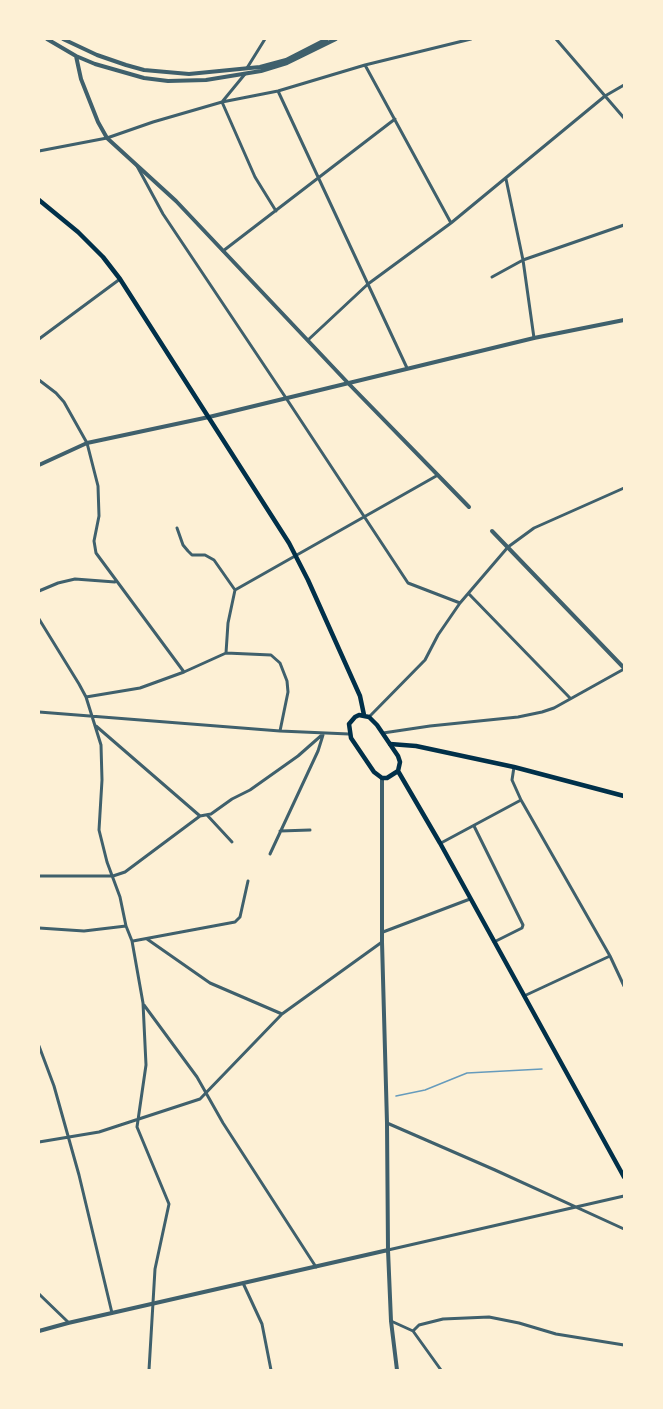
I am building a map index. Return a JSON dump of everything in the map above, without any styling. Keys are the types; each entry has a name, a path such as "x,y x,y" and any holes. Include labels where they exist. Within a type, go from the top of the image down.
{"main road":[{"path":"39,200 78,232 103,257 120,279 296,555 367,716 390,744 400,762 398,771 624,1177"},
{"path":"367,716 359,715 352,720 349,734 374,772 382,778 387,778 398,771"},
{"path":"390,744 408,744 514,767 624,796"}],"street":[{"path":"47,39 76,56 124,74 152,79 206,80 244,74 287,63 336,39"},
{"path":"63,39 97,55 144,70 189,74 260,67 286,60 327,39"},
{"path":"247,69 265,39"},
{"path":"39,151 107,138 222,102 278,91 365,65 471,39"},
{"path":"556,39 624,118"},
{"path":"76,56 81,79 107,138 163,188 469,507"},
{"path":"365,65 452,223"},
{"path":"222,102 244,74"},
{"path":"309,340 368,284 452,223 605,96 624,85"},
{"path":"278,91 407,368"},
{"path":"222,102 249,164 276,211"},
{"path":"223,251 395,119"},
{"path":"136,165 163,214 408,583 460,603"},
{"path":"506,179 523,260 534,338"},
{"path":"492,277 523,260 624,225"},
{"path":"39,339 120,279"},
{"path":"39,465 87,443 209,417 534,338 624,320"},
{"path":"39,380 64,402 87,443 98,486 99,516 94,546 96,553 115,582 184,672"},
{"path":"235,590 438,475"},
{"path":"367,716 425,660 438,635 460,603 508,547 534,528 624,488"},
{"path":"177,528 183,545 192,555 205,555 214,560 235,590 228,623 226,653"},
{"path":"383,733 518,717 547,710 624,668 492,531"},
{"path":"39,591 75,579 115,582"},
{"path":"469,594 570,698"},
{"path":"39,619 86,697 101,745 99,830 132,941 143,1003 146,1065 138,1132 169,1204 155,1269 149,1370"},
{"path":"86,697 140,688 226,653 271,655 280,663 287,681 288,692 280,731"},
{"path":"39,712 280,731 349,734"},
{"path":"95,725 200,816"},
{"path":"39,876 113,876 131,868 200,816 216,812 232,799 250,790 298,756 323,734"},
{"path":"270,854 318,751 323,734"},
{"path":"514,767 512,780 521,800 610,956 624,986"},
{"path":"382,778 382,942 388,1250 391,1321 397,1370"},
{"path":"440,843 521,800"},
{"path":"207,815 232,842"},
{"path":"474,826 523,925 522,928 494,943"},
{"path":"280,831 310,830"},
{"path":"132,941 235,922 240,917 248,881"},
{"path":"383,932 470,899"},
{"path":"39,928 84,931 126,926"},
{"path":"147,939 191,972 210,983 282,1014"},
{"path":"39,1142 99,1132 196,1101 282,1014 382,942"},
{"path":"524,996 610,956"},
{"path":"143,1003 207,1092 223,1123 316,1267"},
{"path":"39,1046 54,1086 92,1224 112,1313"},
{"path":"387,1123 624,1229"},
{"path":"39,1331 624,1196"},
{"path":"243,1283 262,1324 271,1370"},
{"path":"39,1294 68,1323"},
{"path":"413,1331 419,1325 443,1319 489,1317 556,1334 624,1345"},
{"path":"391,1321 413,1331 441,1370"}],"waterway":[{"path":"396,1096 425,1090 467,1073 542,1069"}]}
